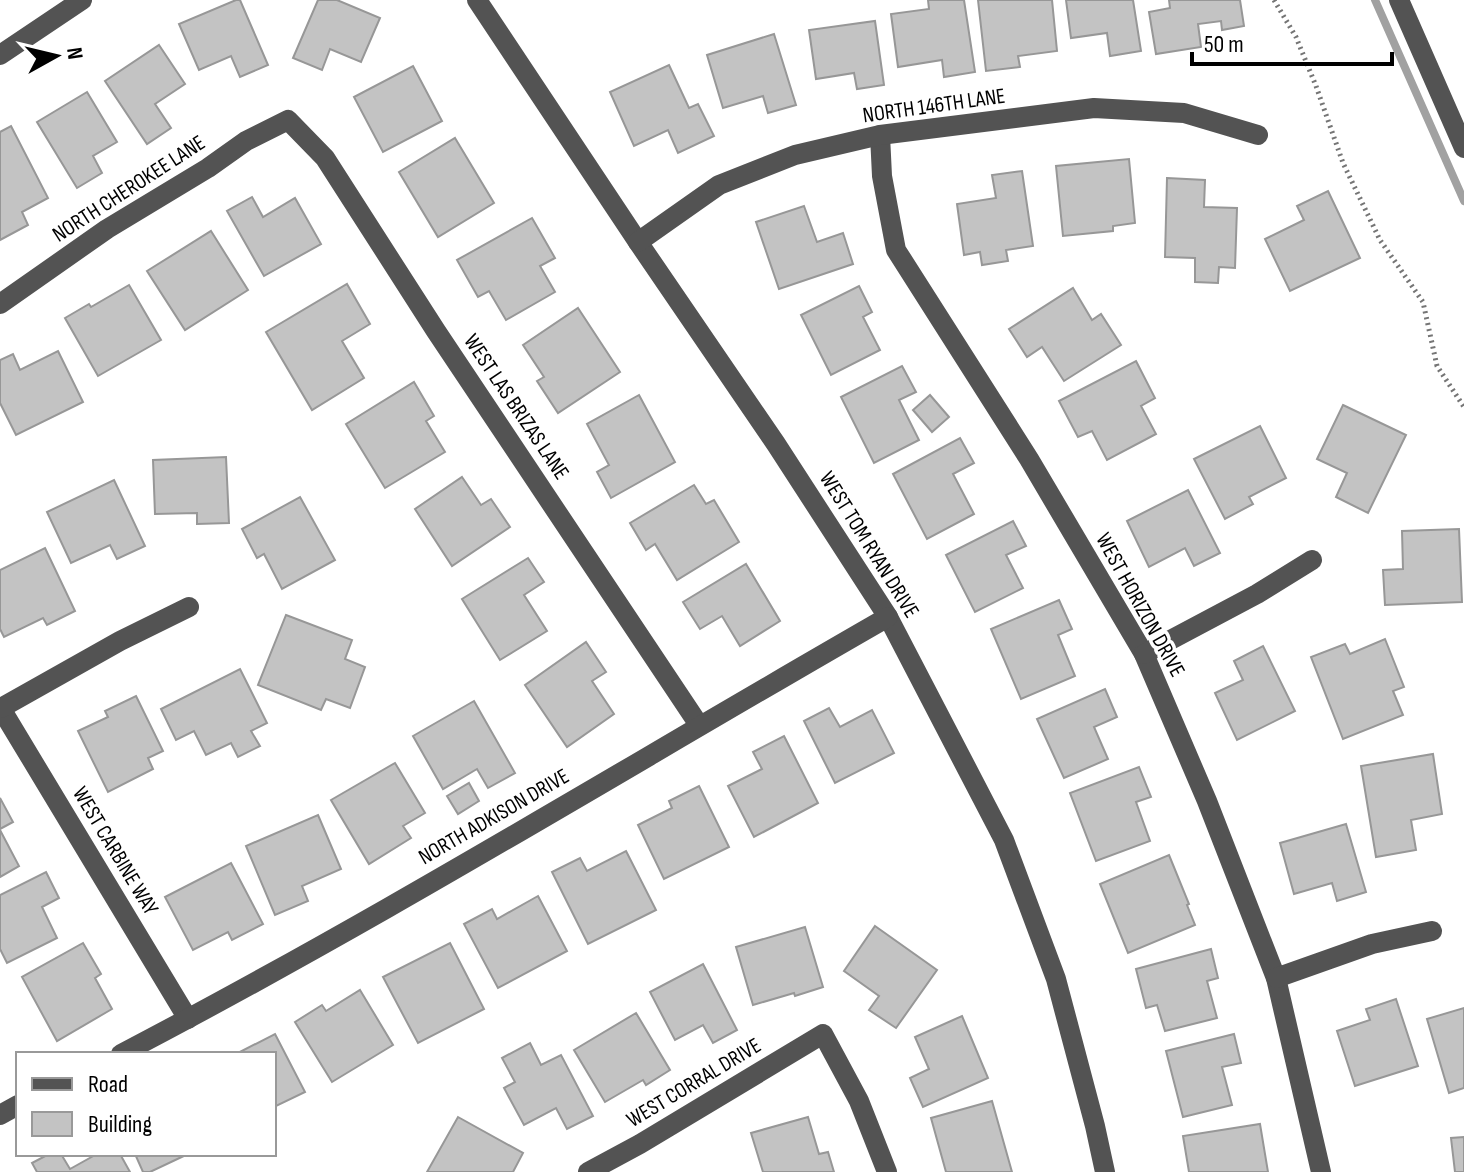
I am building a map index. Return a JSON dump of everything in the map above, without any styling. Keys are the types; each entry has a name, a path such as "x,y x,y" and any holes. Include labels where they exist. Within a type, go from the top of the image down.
{"street":[{"path":"0,55 82,0"},
{"name":"WEST TOM RYAN DRIVE","path":"477,0 776,444 888,617 1004,840 1056,979 1105,1172"},
{"path":"1399,0 1464,148"},
{"name":"NORTH 146TH LANE","path":"638,242 719,185 795,155 880,135 1094,108 1184,113 1258,135"},
{"name":"NORTH CHEROKEE LANE","path":"0,304 107,229 208,168 246,141 288,120"},
{"name":"WEST LAS BRIZAS LANE","path":"288,120 325,158 436,331 699,725"},
{"name":"WEST HORIZON DRIVE","path":"880,135 882,176 896,250 1029,459 1144,654 1207,801 1276,978 1321,1172"},
{"path":"1144,654 1257,594 1312,560"},
{"path":"0,707 189,607"},
{"name":"NORTH ADKISON DRIVE","path":"125,1052 463,864 888,617"},
{"name":"WEST CARBINE WAY","path":"0,707 188,1019"},
{"path":"1276,978 1372,944 1432,931"},
{"name":"WEST CORRAL DRIVE","path":"588,1172 823,1034 859,1101 887,1172"}],"path":[{"path":"1274,0 1296,37 1343,163 1380,240 1423,302 1437,366 1464,407"}],"building":[{"path":"240,0 268,65 240,77 231,56 199,70 179,24"},
{"path":"318,0 337,0 380,18 361,62 330,49 322,70 293,58"},
{"path":"928,0 964,0 975,72 944,77 942,60 898,67 891,14 929,9"},
{"path":"978,0 1052,0 1057,51 1018,56 1020,67 986,71"},
{"path":"1066,0 1133,0 1141,51 1110,56 1107,33 1071,38"},
{"path":"1169,0 1240,0 1244,26 1222,30 1221,21 1198,24 1201,47 1156,54 1149,12 1170,8"},
{"path":"875,21 884,85 857,89 854,73 816,79 809,30"},
{"path":"774,34 796,105 768,113 763,96 723,108 707,55"},
{"path":"159,45 185,84 155,104 171,128 147,144 105,81"},
{"path":"669,65 689,108 698,104 714,136 678,153 668,130 634,146 610,92"},
{"path":"413,66 442,121 383,152 354,97"},
{"path":"87,92 117,142 93,156 102,173 77,188 37,122"},
{"path":"11,126 48,198 22,212 28,225 0,240 0,132"},
{"path":"455,138 494,203 438,237 399,172"},
{"path":"1129,159 1135,223 1113,226 1113,231 1063,236 1056,166"},
{"path":"1022,171 1033,246 1006,250 1008,261 982,265 980,252 964,255 957,204 996,198 992,175"},
{"path":"1167,178 1205,180 1204,207 1237,208 1235,268 1219,267 1218,283 1195,282 1195,258 1165,257"},
{"path":"1328,191 1360,258 1290,291 1265,239 1304,220 1297,206"},
{"path":"252,197 263,217 295,198 321,244 264,276 227,211"},
{"path":"804,206 817,242 843,233 853,264 779,289 756,222"},
{"path":"532,218 555,258 540,266 555,292 506,320 489,291 478,297 457,260"},
{"path":"211,231 248,290 185,330 147,271"},
{"path":"347,284 370,324 342,341 364,378 312,410 266,332"},
{"path":"129,285 161,340 98,376 65,318"},
{"path":"859,286 872,312 863,317 880,350 831,375 801,315"},
{"path":"1073,288 1092,320 1101,314 1121,345 1064,381 1042,347 1027,357 1009,329"},
{"path":"578,308 620,372 558,413 537,381 544,377 523,345"},
{"path":"58,351 83,402 16,435 0,403 0,360 13,354 20,370"},
{"path":"1136,361 1155,398 1141,406 1156,434 1107,460 1092,431 1078,437 1059,401"},
{"path":"902,366 916,392 899,400 919,440 874,463 841,397"},
{"path":"414,382 434,416 426,421 445,452 385,488 346,424"},
{"path":"639,395 675,462 611,498 597,472 609,465 587,424"},
{"path":"930,395 949,417 932,432 913,410"},
{"path":"1343,405 1406,435 1368,513 1336,497 1347,473 1317,459"},
{"path":"1260,426 1286,478 1249,497 1253,504 1225,519 1194,459"},
{"path":"960,438 974,463 953,474 974,514 927,539 893,474"},
{"path":"226,457 229,523 197,524 197,513 155,514 153,460"},
{"path":"462,477 481,505 491,499 510,527 452,566 415,509"},
{"path":"114,480 145,546 117,559 110,545 71,563 47,512"},
{"path":"694,485 706,504 714,500 739,542 677,580 655,544 646,550 630,523"},
{"path":"1188,490 1220,553 1194,566 1185,548 1149,567 1127,521"},
{"path":"300,497 335,560 282,589 264,554 257,558 242,529"},
{"path":"1013,521 1026,546 1006,555 1023,588 975,612 946,555"},
{"path":"1459,529 1462,602 1385,605 1383,570 1403,569 1402,531"},
{"path":"45,548 75,611 47,625 43,618 4,637 0,629 0,570"},
{"path":"528,558 544,582 524,595 547,631 500,660 462,599"},
{"path":"746,564 780,621 740,646 722,616 700,629 683,602"},
{"path":"1059,600 1072,629 1058,635 1075,676 1021,699 991,629"},
{"path":"286,615 352,640 345,659 365,667 350,708 326,699 321,710 258,685"},
{"path":"1385,639 1404,687 1393,691 1403,715 1343,739 1311,657 1345,644 1350,654"},
{"path":"586,642 606,672 592,681 614,714 567,747 525,685"},
{"path":"1263,646 1295,711 1237,740 1215,693 1243,680 1234,661"},
{"path":"240,669 267,723 251,731 260,746 238,757 231,743 206,755 194,731 176,740 161,709"},
{"path":"1105,689 1117,717 1094,727 1108,759 1064,778 1037,719"},
{"path":"136,696 163,751 148,758 153,769 108,792 78,731 108,717 105,711"},
{"path":"474,701 515,773 488,788 477,769 443,789 413,736"},
{"path":"829,708 840,727 872,710 894,753 835,783 804,721"},
{"path":"784,736 818,803 754,837 728,786 762,769 753,752"},
{"path":"1433,754 1442,814 1411,820 1416,850 1376,857 1361,766"},
{"path":"395,763 425,813 403,826 411,838 369,864 331,800"},
{"path":"1139,767 1151,797 1136,802 1150,841 1096,861 1070,793"},
{"path":"469,783 479,801 458,814 447,796"},
{"path":"699,786 729,847 664,879 638,825 672,808 669,801"},
{"path":"0,798 13,822 0,829"},
{"path":"318,815 341,869 302,886 308,901 275,915 246,846"},
{"path":"1346,824 1366,892 1337,901 1332,883 1294,894 1280,843"},
{"path":"0,830 19,866 0,877"},
{"path":"626,851 656,910 588,944 552,872 580,858 587,871"},
{"path":"1169,855 1195,925 1128,953 1100,884"},
{"path":"231,863 263,924 232,940 228,932 193,950 165,897"},
{"path":"46,872 59,898 42,907 57,938 7,963 0,949 0,895"},
{"path":"538,896 567,951 498,988 464,924 492,909 497,919"},
{"path":"875,926 937,970 896,1028 869,1010 879,996 844,971"},
{"path":"805,927 823,987 753,1005 736,947"},
{"path":"83,943 101,974 95,978 112,1009 57,1041 22,977"},
{"path":"450,943 484,1009 418,1043 383,977"},
{"path":"1211,949 1218,978 1207,981 1217,1018 1165,1031 1157,1005 1146,1008 1136,969"},
{"path":"703,964 737,1030 713,1043 703,1025 675,1040 650,992"},
{"path":"360,990 393,1045 332,1082 295,1022 322,1005 326,1011"},
{"path":"1396,999 1418,1066 1355,1086 1337,1031 1370,1020 1366,1009"},
{"path":"1464,1008 1464,1088 1449,1093 1427,1019"},
{"path":"636,1013 670,1070 646,1085 643,1080 605,1102 574,1050"},
{"path":"962,1016 988,1078 923,1107 910,1078 929,1069 915,1037"},
{"path":"275,1034 305,1092 276,1106 276,1052 240,1052"},
{"path":"1234,1034 1241,1063 1222,1067 1232,1105 1183,1117 1166,1051"},
{"path":"530,1043 541,1065 561,1055 593,1116 567,1129 556,1108 524,1125 504,1088 515,1082 502,1058"},
{"path":"992,1101 1012,1172 946,1172 931,1118"},
{"path":"458,1117 523,1153 513,1172 427,1172"},
{"path":"808,1117 819,1154 828,1152 834,1172 763,1172 751,1133"},
{"path":"1260,1124 1268,1172 1189,1172 1183,1136"},
{"path":"1464,1137 1464,1172 1455,1172 1451,1138"},
{"path":"45,1156 62,1156 70,1169 93,1156 121,1156 130,1172 37,1172 32,1163"},
{"path":"136,1156 184,1156 150,1172 143,1172"}],"waterway":[{"path":"1375,0 1464,201"}]}
